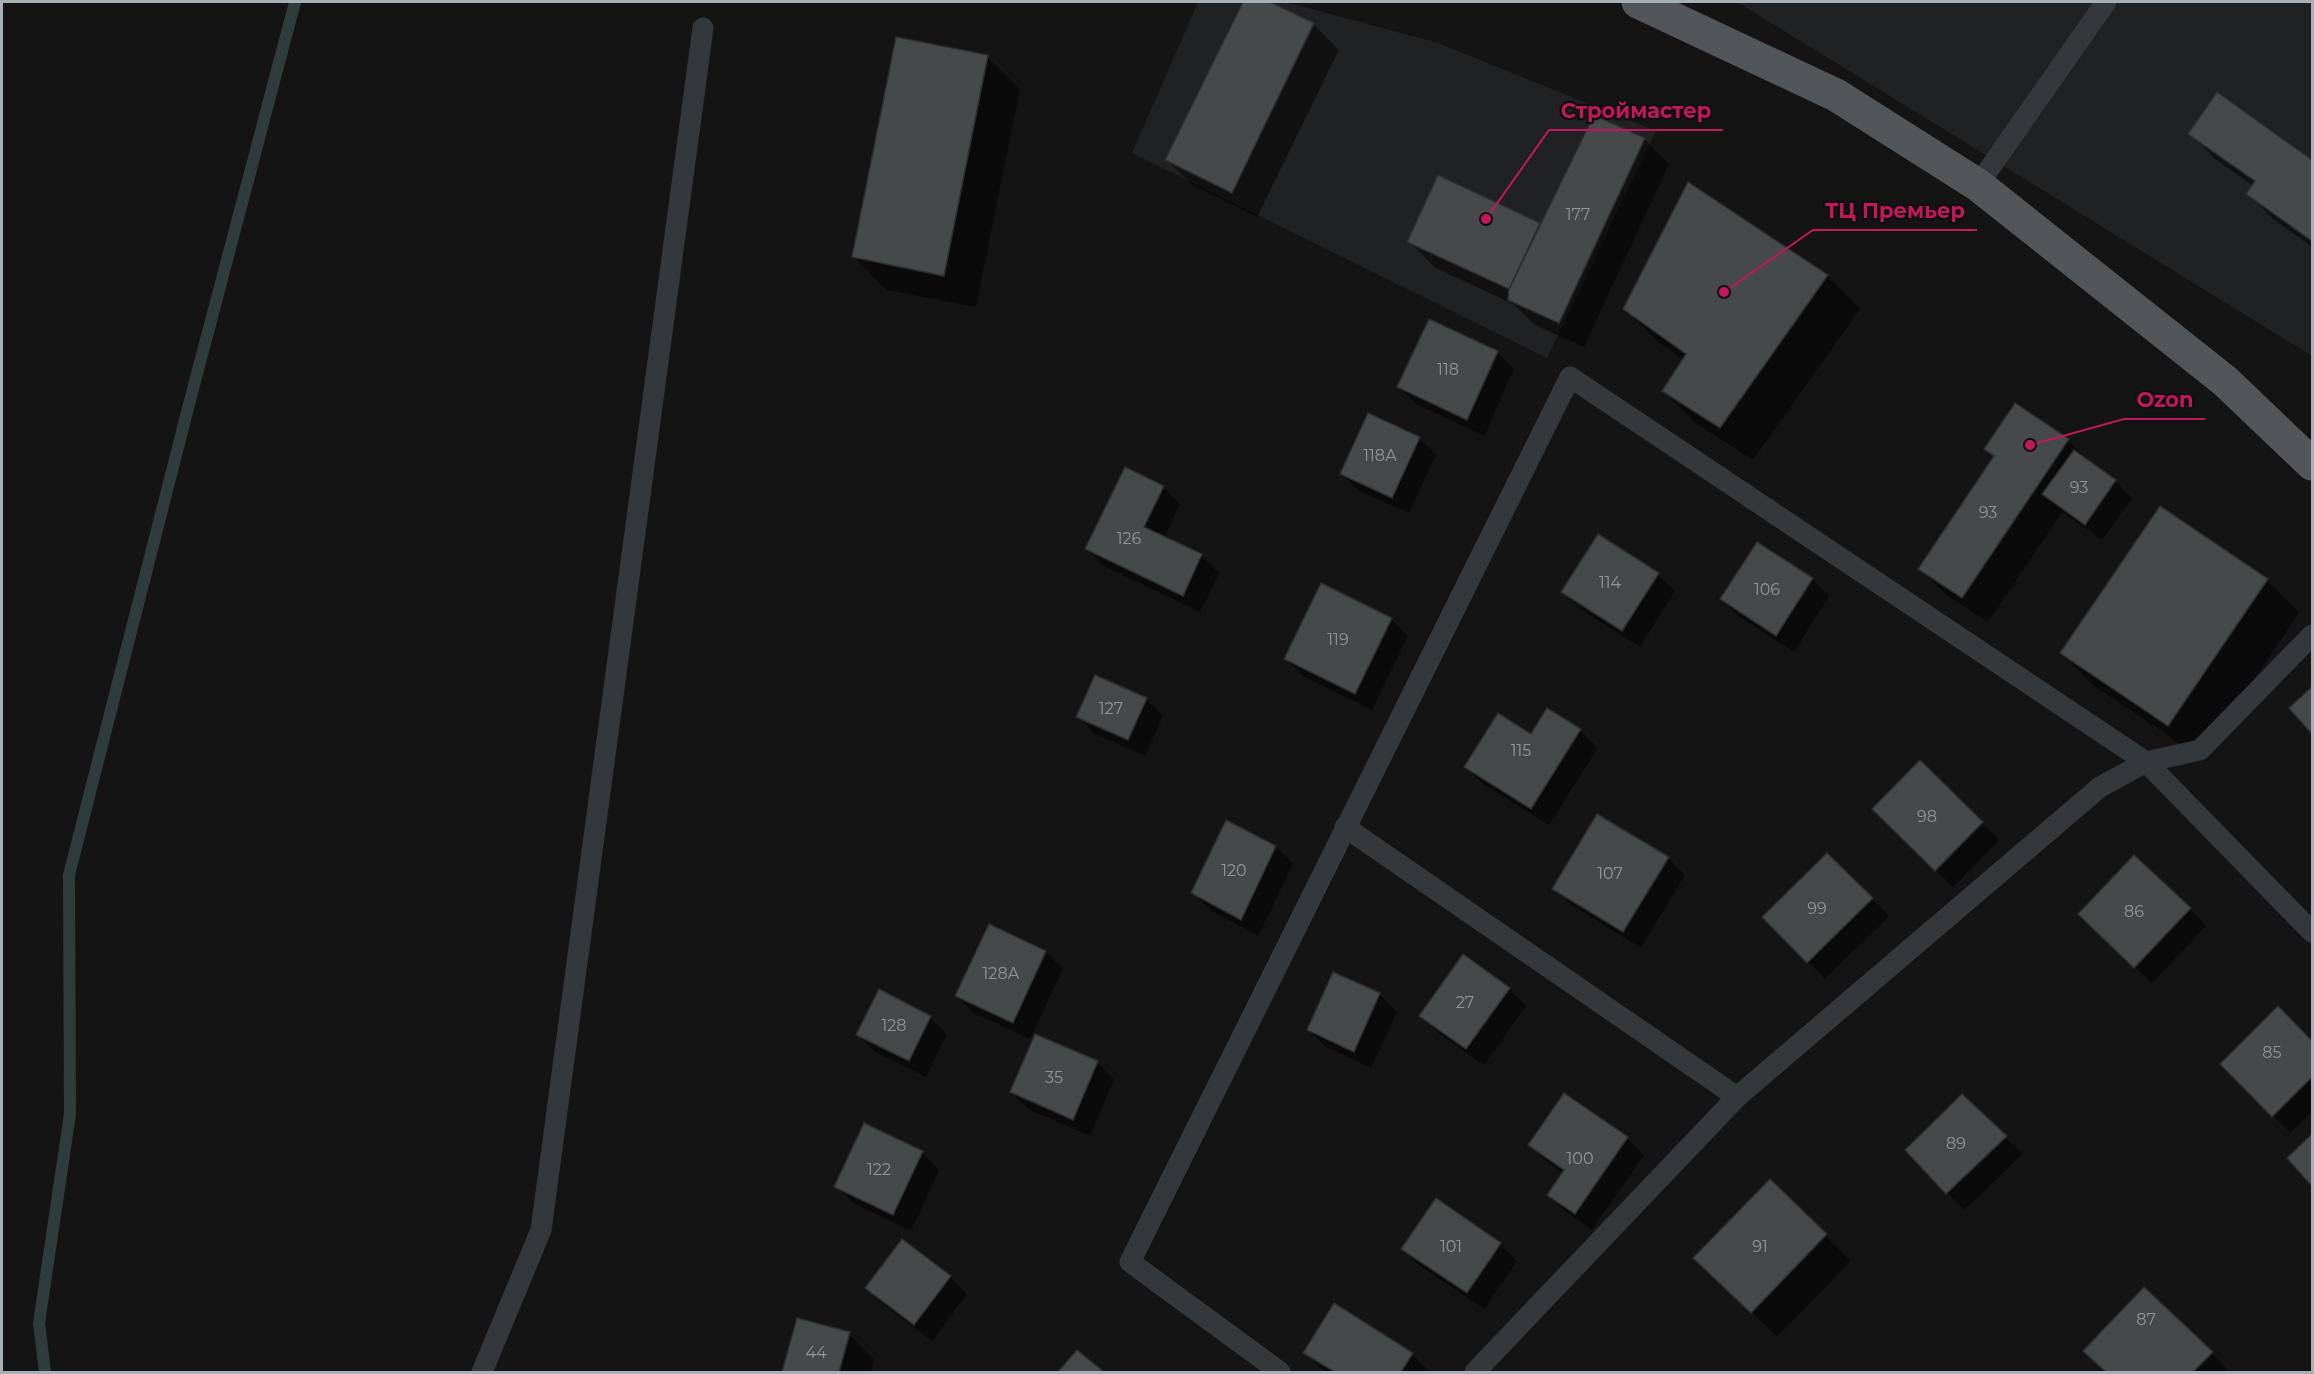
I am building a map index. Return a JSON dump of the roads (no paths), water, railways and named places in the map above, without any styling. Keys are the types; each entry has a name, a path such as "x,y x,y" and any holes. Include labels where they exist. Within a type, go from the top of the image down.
{"main road":[{"path":"1638,2 1836,95 1978,185 2225,381 2313,464"}],"lane":[{"path":"1978,185 2106,2"},
{"path":"482,1372 541,1230 703,28"},
{"path":"1280,1372 1130,1262 1570,376 2146,762 2313,932"},
{"path":"1475,1372 1737,1097 2100,787 2146,762 2200,750 2313,635"},
{"path":"1345,827 1737,1097"}],"waterway":[{"path":"45,1372 39,1323 70,1114 69,875 188,408 295,2"}],"place":[{"name":"Строймастер","path":"1486,219"},
{"name":"ТЦ Премьер","path":"1724,292"},
{"name":"Ozon","path":"2030,445"}]}
